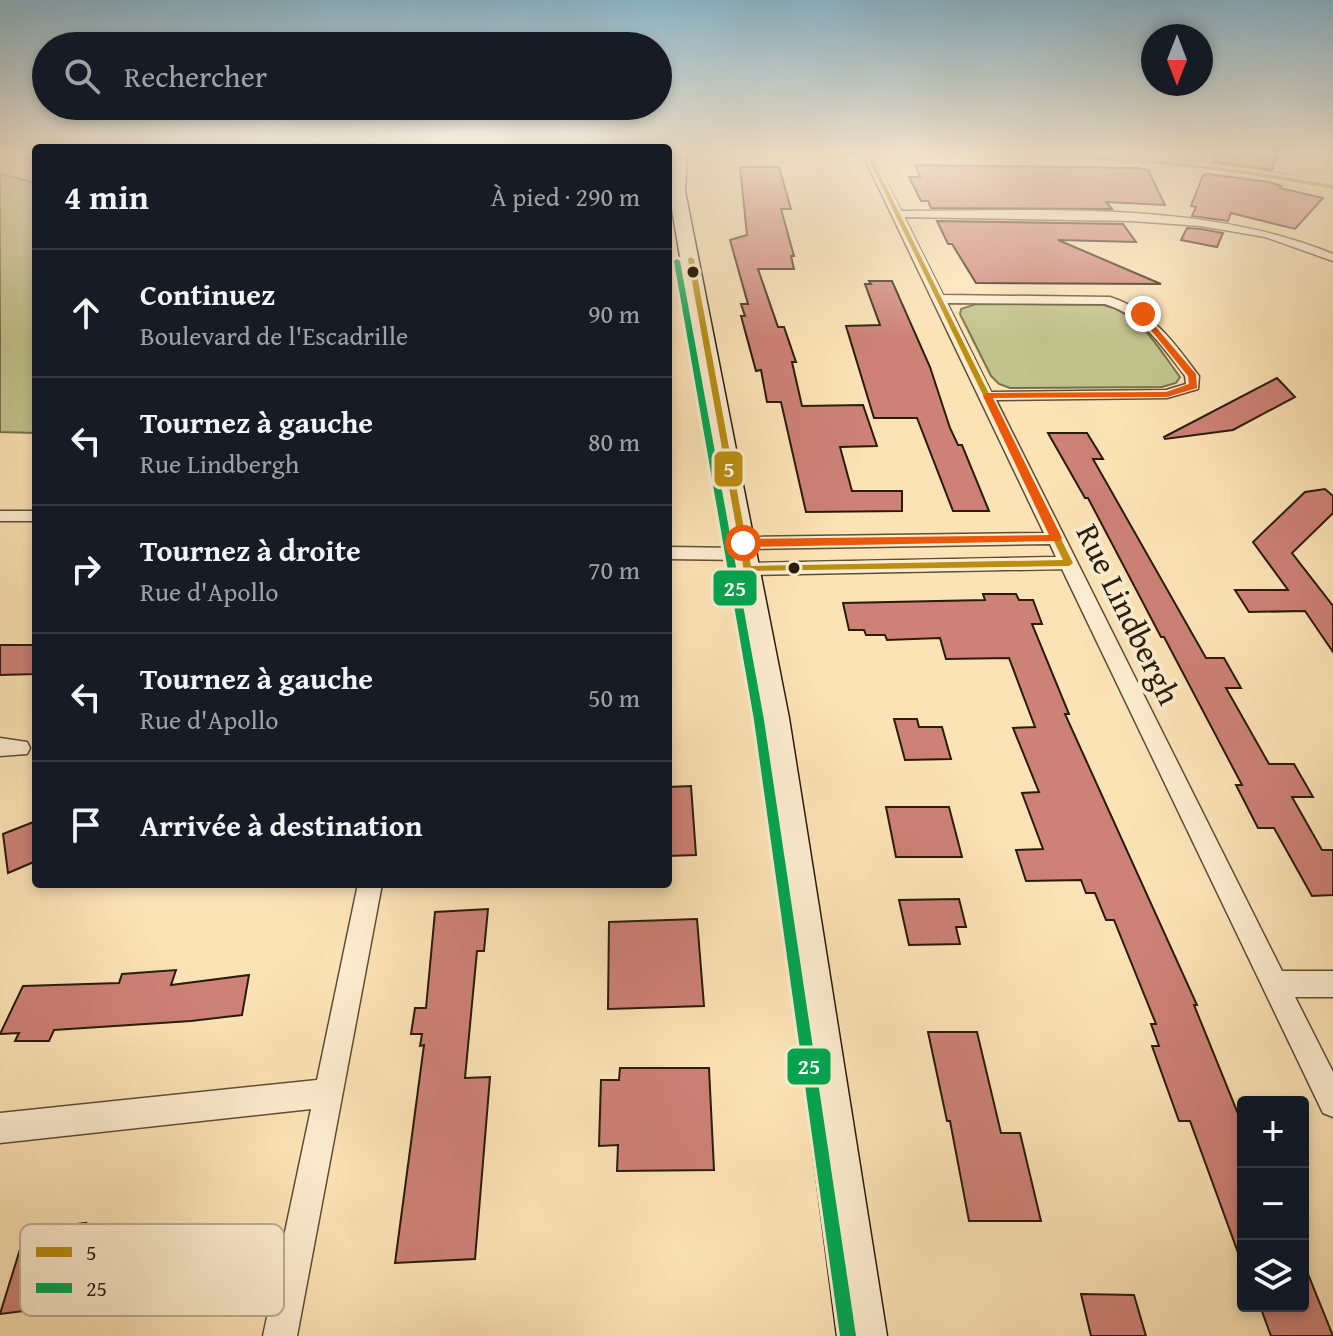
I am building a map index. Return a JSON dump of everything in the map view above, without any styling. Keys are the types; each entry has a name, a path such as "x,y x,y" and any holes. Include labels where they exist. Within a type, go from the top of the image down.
{"street":[{"path":"678,214 679,259 745,555 792,843 862,1336"},
{"name":"Rue Lindbergh","path":"898,214 1333,1103"},
{"path":"927,214 1146,217 1199,221 1277,237 1333,258"},
{"path":"940,299 1106,300 1119,303 1143,314 1192,376 1193,386 1167,394 987,396"},
{"path":"0,516 32,516"},
{"path":"745,555 1056,538"},
{"path":"672,553 1069,563"},
{"path":"284,1316 369,888"},
{"path":"1276,984 1333,984"},
{"path":"0,1128 328,1093"},
{"path":"280,1336 284,1316"}],"green space":[{"path":"0,214 32,214 32,433 0,432"},
{"path":"976,304 1103,305 1116,309 1148,333 1180,377 1176,383 1162,387 1010,388 999,384 991,376 960,314 961,309"}],"building":[{"path":"745,214 782,214 794,256 791,256 794,269 758,269 778,327 784,327 796,362 792,362 802,406 863,405 877,446 840,447 852,491 902,491 902,511 806,512 781,402 767,402 761,370 756,371 741,316 745,316 741,304 748,304 730,240 747,235"},
{"path":"1193,214 1230,214 1228,221"},
{"path":"1236,214 1308,214 1295,229"},
{"path":"937,221 1123,224 1136,242 1058,240 1161,284 976,283 952,244 948,244"},
{"path":"1187,228 1223,233 1217,247 1181,240"},
{"path":"869,281 892,281 930,367 950,428 958,445 962,445 989,511 953,511 917,418 874,418 846,326 880,325 865,284 871,284"},
{"path":"1277,378 1295,397 1233,430 1165,439 1164,437"},
{"path":"1048,433 1087,433 1103,459 1093,459 1206,658 1224,658 1241,688 1226,688 1269,764 1294,764 1313,797 1292,797 1322,850 1333,850 1333,895 1312,896 1274,828 1258,828 1236,785 1242,785 1164,637 1161,637 1088,498 1085,498"},
{"path":"1325,489 1333,496 1333,513 1292,553 1333,606 1333,652 1305,611 1249,612 1235,590 1288,590 1253,542 1305,492"},
{"path":"983,594 1016,594 1019,600 1033,600 1042,624 1032,624 1069,714 1065,714 1197,1005 1194,1005 1237,1111 1237,1250 1190,1121 1179,1121 1152,1046 1159,1046 1151,1024 1156,1024 1114,920 1106,920 1095,893 1086,893 1081,880 1026,881 1016,850 1043,849 1022,793 1039,792 1013,728 1035,727 1009,658 946,659 940,638 887,640 885,635 866,635 864,630 849,630 843,603 985,600"},
{"path":"0,645 32,645 32,674 0,675"},
{"path":"894,719 917,719 919,727 942,727 951,759 905,760"},
{"path":"691,786 696,855 672,856 672,787"},
{"path":"886,807 949,807 962,857 896,857"},
{"path":"32,823 32,863 8,873 3,834"},
{"path":"959,899 966,927 956,927 960,944 909,945 899,900"},
{"path":"488,909 484,951 477,951 465,1078 490,1077 475,1259 395,1263 424,1045 420,1046 422,1034 411,1034 415,1008 426,1008 435,912"},
{"path":"697,919 704,1006 608,1009 609,922"},
{"path":"176,970 171,985 249,975 242,1015 54,1030 49,1041 15,1041 19,1033 0,1034 23,986 119,983 122,974"},
{"path":"928,1032 977,1032 1001,1133 1020,1133 1041,1221 969,1221 950,1121 947,1121"},
{"path":"620,1068 709,1068 714,1170 617,1171 618,1145 599,1146 601,1080 619,1080"},
{"path":"20,1249 20,1311 0,1314"},
{"path":"1309,1276 1333,1336 1271,1336 1262,1312 1309,1312"},
{"path":"1081,1294 1134,1295 1146,1336 1091,1336"}],"transit line":[{"name":"5","path":"691,259 747,569 1069,563 897,214"},
{"name":"25","path":"677,261 759,720 848,1336"}],"route":[{"path":"743,543 1056,538 987,396 1167,394 1193,386 1192,376 1143,314"}]}
